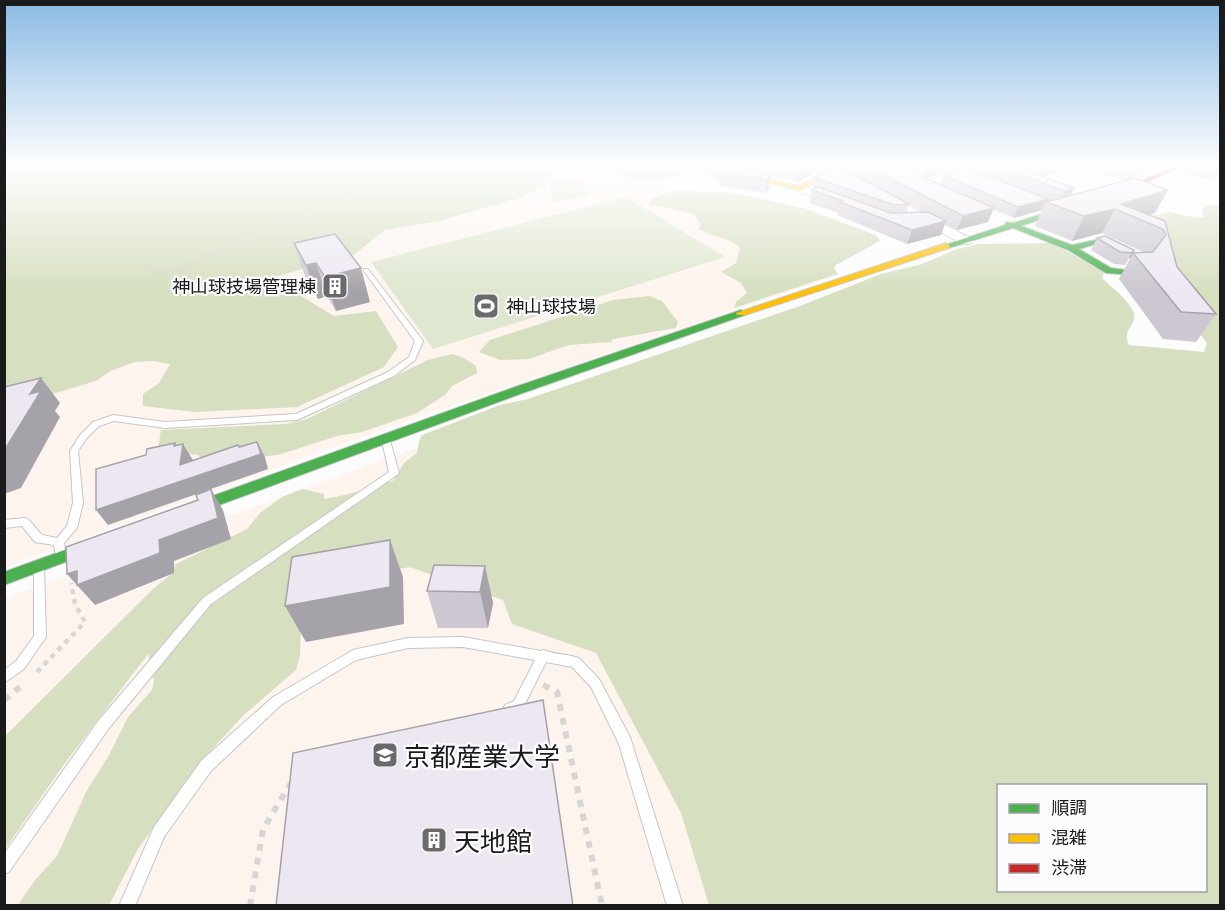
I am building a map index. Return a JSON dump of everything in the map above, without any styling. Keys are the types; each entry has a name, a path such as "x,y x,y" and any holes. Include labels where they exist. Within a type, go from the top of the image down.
{"street":[{"path":"905,207 966,241"},
{"path":"1054,207 1061,210"},
{"path":"173,516 385,437 821,287 1071,207"},
{"path":"993,217 1071,248"},
{"path":"903,222 926,219"},
{"path":"4,579 106,541"}],"lane":[{"path":"59,542 72,528 78,503 74,451 83,437 96,424 113,418 165,425 297,417 391,374 412,358 419,341 366,270"},
{"path":"4,867 104,724 207,601 394,473 385,437"},
{"path":"4,524 24,522 39,539 59,542"},
{"path":"59,542 61,558"},
{"path":"4,678 20,665 40,637 39,566"},
{"path":"127,906 159,832 206,766 277,701 352,655 408,643 463,642 575,662 595,683 624,742 675,906"},
{"path":"495,712 518,706 544,655"}],"path":[{"path":"145,266 153,272 183,270 247,233 312,207"},
{"path":"531,679 557,692 602,906"},
{"path":"250,906 263,829 292,781"}],"shaded area":[{"path":"5,207 694,207 814,283 392,426 5,567"},
{"name":"京都産業大学","path":"573,390 831,906 5,906 5,598"}],"green space":[{"path":"5,207 486,207 439,221 385,230 355,254 271,278 334,316 376,311 398,347 384,367 297,407 196,412 143,406 143,394 159,383 170,364 153,361 135,362 110,371 96,381 5,408"},
{"name":"神山球技場","path":"585,207 643,207 725,257 433,349 371,262"},
{"path":"664,207 799,207 868,232 877,236 880,241 836,265 834,268 838,274 734,308 736,302 747,293 741,283 721,272 736,263 740,247 729,240 699,229 700,223 694,214"},
{"path":"1204,207 1220,207 1220,905 709,905 681,813 596,653 512,624 503,600 410,567 311,585 301,626 300,656 296,670 244,715 202,760 138,849 109,905 20,906 20,902 35,880 57,856 87,790 108,757 128,717 152,690 154,681 148,654 65,763 5,849 5,736 154,588 170,575 176,564 247,529 260,513 282,497 302,489 324,494 324,499 393,481 404,463 417,453 422,435 500,405 528,399 800,306 881,274 922,264 957,249 978,244 1052,243 1102,271 1104,274 1102,278 1128,303 1134,314 1127,334 1129,345 1204,352 1207,343 1162,288 1150,217 1169,212 1198,218 1205,216 1202,214"},
{"path":"649,296 662,301 678,322 676,328 613,339 611,342 569,345 529,359 500,360 479,352 490,340 613,300"},
{"path":"452,354 476,366 477,373 452,386 446,394 417,413 362,432 337,436 278,455 204,462 198,455 158,449 161,430 286,424 307,419 428,360"}],"building":[{"path":"854,207 875,207 891,213 928,212 946,221 912,230"},
{"path":"947,207 994,208 963,216"},
{"path":"1061,207 1130,207 1165,221 1177,267 1216,314 1181,312 1133,253 1153,252 1166,235 1163,229 1115,209 1084,216"},
{"path":"335,234 361,268 325,277 316,263 306,265 294,243"},
{"path":"1105,236 1134,250 1132,253 1120,252 1097,238"},
{"path":"41,378 30,394 41,391 4,451 4,387"},
{"path":"257,442 261,454 96,510 96,469 146,455 147,449 175,443 174,446 183,444 180,465 238,445 239,447"},
{"path":"211,489 218,518 159,540 160,553 77,585 77,571 67,574 66,547 198,500 196,495"},
{"path":"390,540 390,587 285,606 292,557"},
{"path":"434,565 485,566 480,592 427,591"},
{"name":"天地館","path":"543,700 573,906 276,906 293,753"}],"traffic: fast":[{"path":"946,246 1070,208"},
{"path":"1009,224 1071,248 1109,271 1130,273 1141,259 1101,240 1071,248"},
{"path":"187,511 516,391 741,313"},
{"path":"4,579 95,545"}],"traffic: slow":[{"path":"741,313 946,246"}],"place":[{"name":"神山球技場管理棟","path":"335,286"},
{"name":"神山球技場","path":"486,306"},
{"name":"京都産業大学","path":"385,755"},
{"name":"天地館","path":"434,840"}]}
